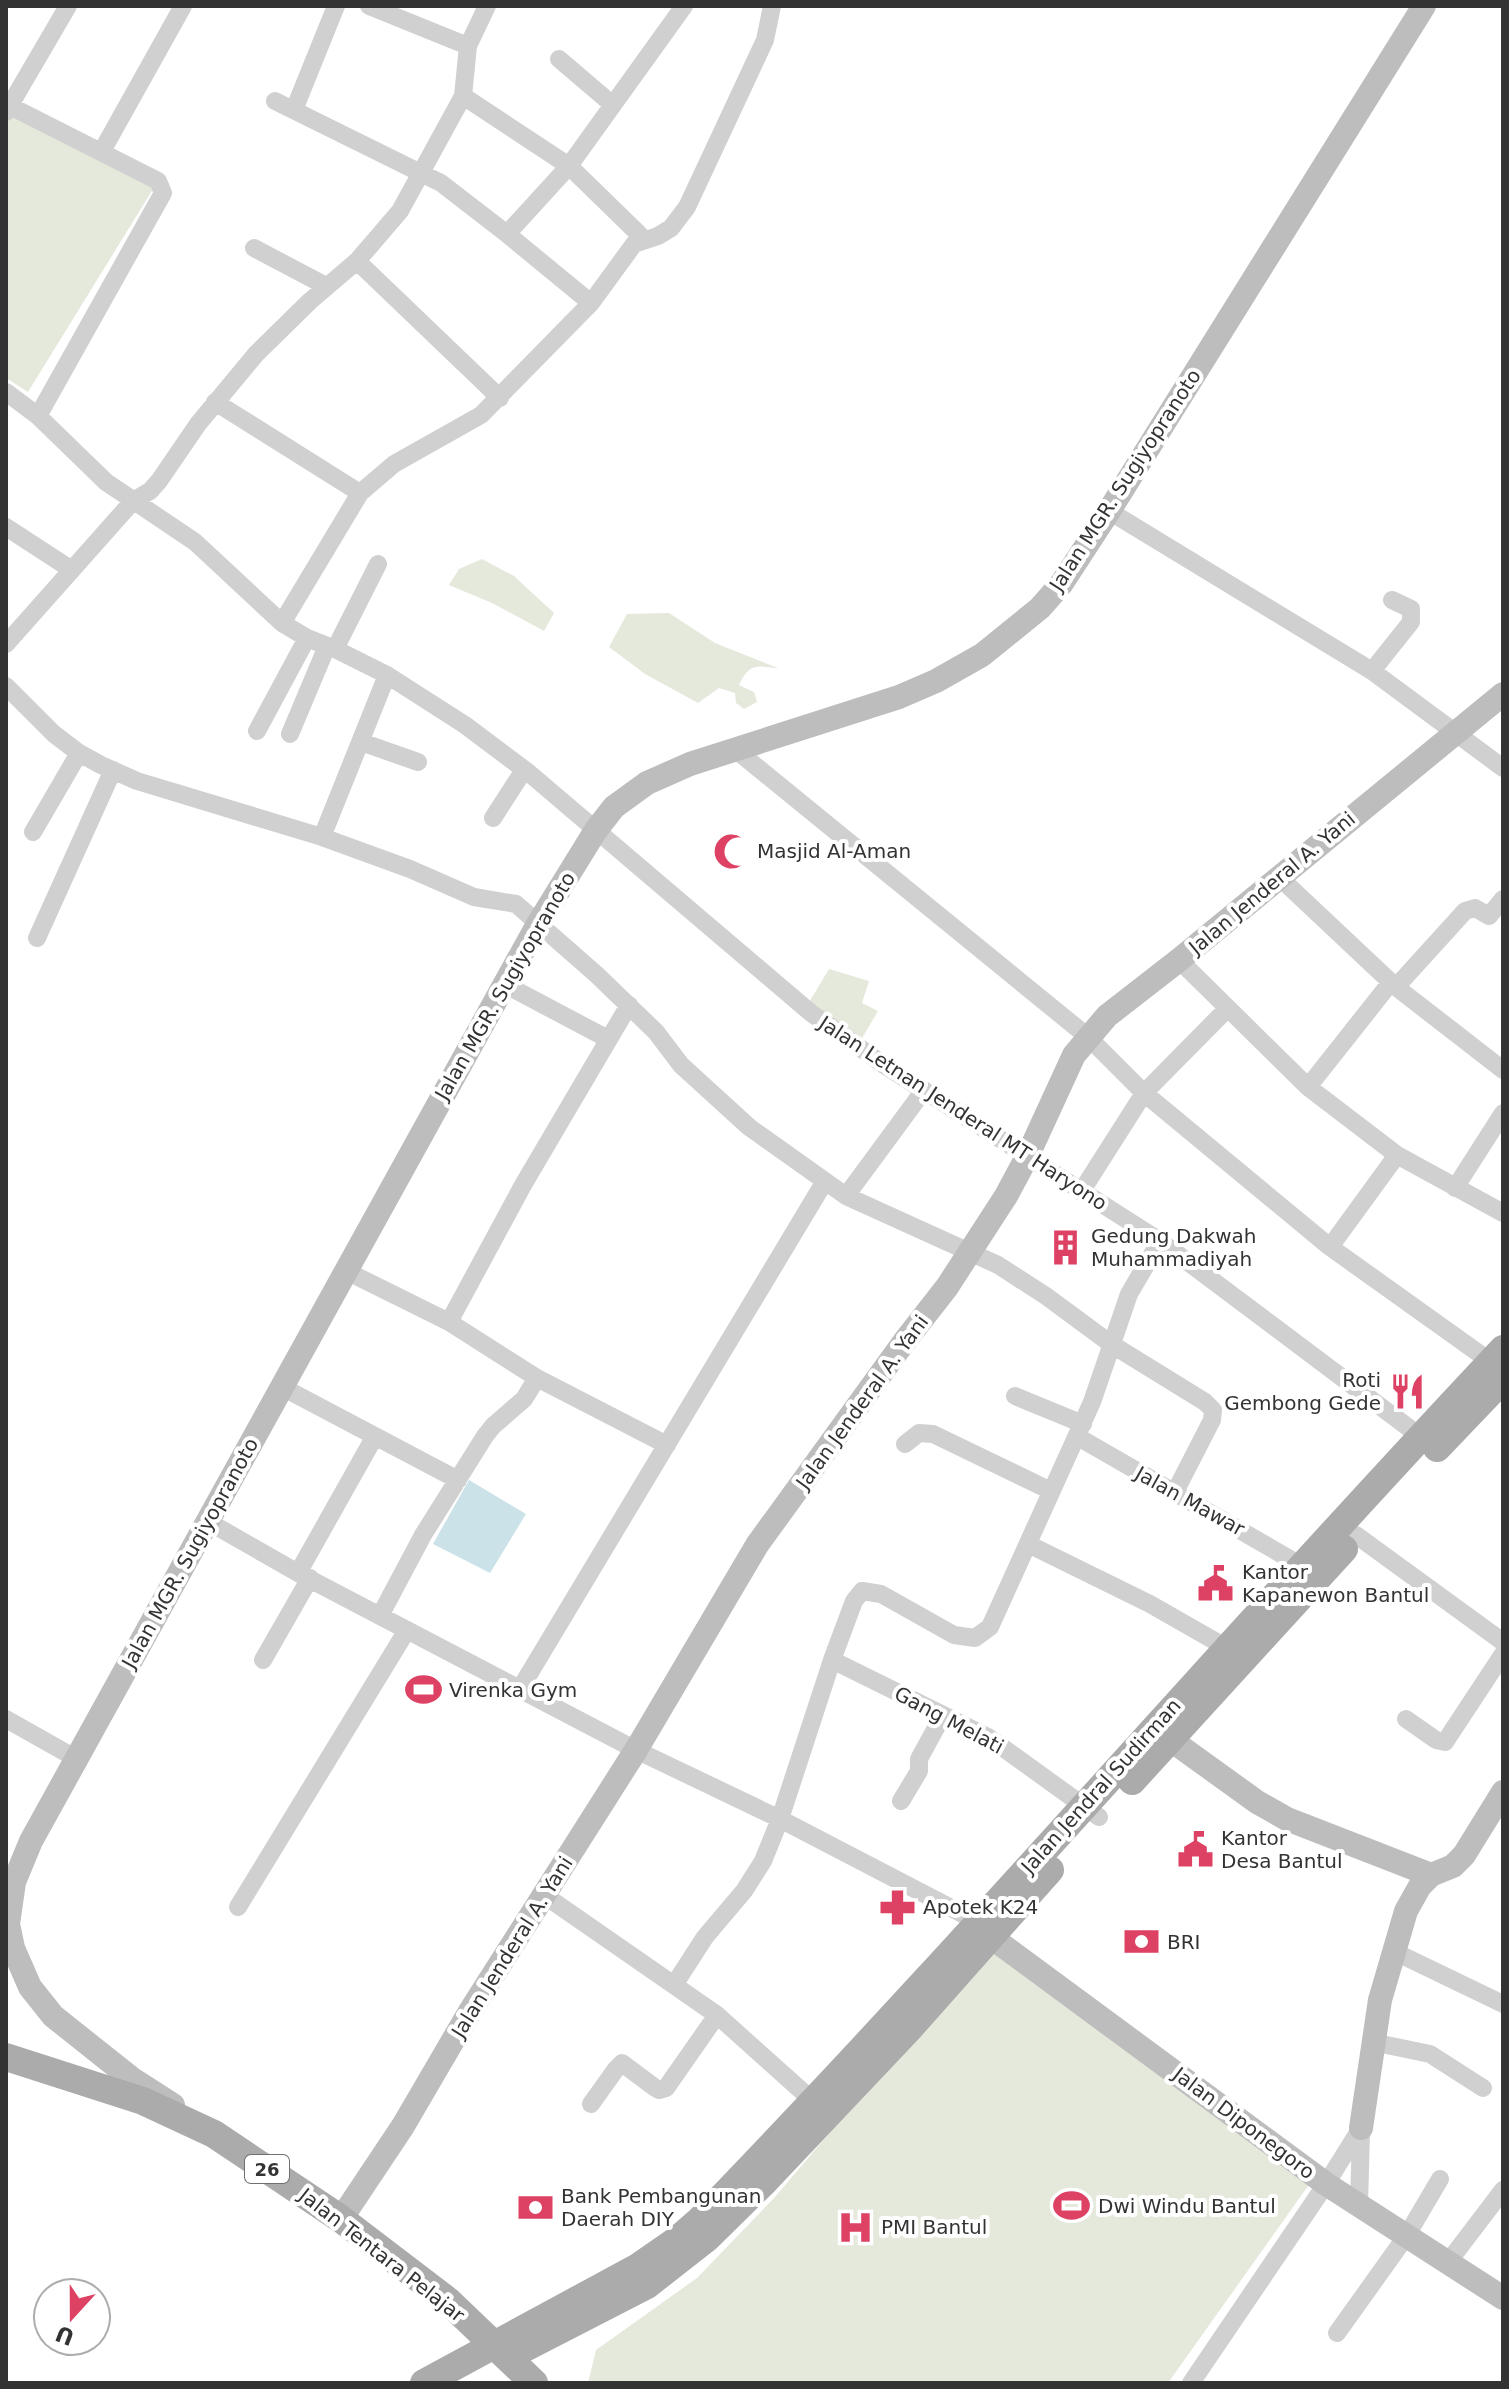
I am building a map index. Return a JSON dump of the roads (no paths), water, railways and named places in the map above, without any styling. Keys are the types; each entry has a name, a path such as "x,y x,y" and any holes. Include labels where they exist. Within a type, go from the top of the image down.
{"main road":[{"name":"Jalan MGR. Sugiyopranoto","path":"241,2151 131,2078 53,2016 30,1987 13,1948 8,1924 10,1879 207,1521 538,924 596,830 614,807 647,783 690,764 899,697 936,681 982,655 1040,608 1062,583 1109,511 1424,6"},
{"name":"Jalan Jenderal A. Yani","path":"341,2219 403,2126 636,1750 757,1545 947,1287 1006,1196 1074,1055 1126,999 1179,960 1503,694"},
{"name":"Jalan Jendral Sudirman","path":"499,2351 627,2297 680,2262 765,2181 984,1930 1092,1812 1227,1648 1302,1566 1363,1519 1421,1437 1498,1377"},
{"name":"Jalan Jendral Sudirman","path":"1092,1812 1171,1740 1363,1519 1498,1377"},
{"path":"1171,1740 1257,1802 1287,1819 1431,1875"},
{"path":"1361,2128 1372,2042 1393,1951 1410,1903 1431,1875 1453,1866 1464,1855 1503,1792"},
{"name":"Jalan Jendral Sudirman","path":"499,2351 677,2240 984,1930"},
{"name":"Jalan Diponegoro","path":"984,1930 1326,2184 1503,2298"},
{"name":"Jalan Tentara Pelajar","path":"6,2057 154,2105 203,2128 241,2151 341,2219 447,2300 534,2383"},
{"path":"424,2383 499,2351"},
{"path":"459,2383 499,2351"}],"street":[{"path":"38,416 163,193 158,181 102,151 8,109 14,76 68,6"},
{"path":"102,151 183,6"},
{"path":"294,110 336,6"},
{"path":"369,6 468,46"},
{"path":"6,644 133,501 150,491 159,481 215,402 256,354 326,286 357,261 400,211 463,96 468,46 487,6"},
{"path":"507,234 569,166 684,6"},
{"path":"282,623 360,493 394,464 481,415 591,303 634,244 671,228 687,207 765,40 772,6"},
{"path":"559,59 613,105"},
{"path":"463,96 569,166 645,240"},
{"path":"275,101 441,183 591,303"},
{"path":"254,248 326,286"},
{"path":"357,261 500,398"},
{"name":"Jalan Letnan Jenderal MT Haryono","path":"6,392 38,416 106,482 195,542 282,623 387,675 455,718 524,770 811,1013 884,1065 1160,1241 1421,1437"},
{"path":"215,402 360,493"},
{"path":"1109,511 1372,671 1503,768"},
{"path":"6,527 72,570"},
{"path":"290,734 331,647 378,564"},
{"path":"1372,671 1411,622 1411,609 1392,600"},
{"path":"257,731 307,638"},
{"path":"322,837 387,675"},
{"path":"6,686 54,734 79,753 137,781 322,837 410,869 474,897 516,904 629,1005 656,1032 681,1065 749,1127 846,1196 969,1253 984,1257 1010,1272 1111,1344 1213,1410 1212,1420 1175,1492"},
{"path":"361,742 418,762"},
{"path":"736,750 1088,1037 1144,1093 1330,1247 1498,1377"},
{"path":"33,832 79,753"},
{"path":"37,938 113,770"},
{"path":"493,818 524,770"},
{"path":"1279,877 1393,985 1503,1070"},
{"path":"1308,1087 1393,985 1465,911 1475,908 1496,922 1503,899"},
{"path":"1179,960 1308,1087 1397,1155 1503,1213"},
{"path":"504,984 608,1039"},
{"path":"449,1322 523,1185 629,1005"},
{"path":"1081,1192 1144,1093 1227,1009"},
{"path":"846,1196 924,1090"},
{"path":"1455,1188 1503,1113"},
{"path":"1330,1247 1397,1155"},
{"path":"520,1689 825,1181"},
{"path":"674,1985 705,1937 757,1873 780,1819 854,1601 864,1591 881,1594 954,1635 975,1638 990,1627 1080,1430 1129,1294 1160,1241"},
{"path":"346,1271 449,1322 537,1378 667,1445"},
{"path":"381,1614 423,1535 493,1426 524,1399 537,1378"},
{"path":"282,1387 458,1480"},
{"name":"Jalan Mawar","path":"1015,1396 1080,1430 1175,1492 1302,1566"},
{"path":"905,1444 919,1433 933,1434 1051,1491"},
{"path":"263,1660 375,1436"},
{"path":"1363,1519 1503,1642"},
{"path":"207,1521 407,1630 636,1750 780,1819 984,1930"},
{"path":"1028,1544 1150,1604 1227,1648"},
{"path":"238,1907 407,1630"},
{"path":"1406,1719 1436,1740 1445,1742 1503,1654"},
{"name":"Gang Melati","path":"832,1660 988,1737 1092,1812"},
{"path":"901,1801 919,1771 919,1759 943,1715"},
{"path":"6,1719 77,1759"},
{"path":"544,1895 717,2015 813,2101"},
{"path":"1393,1951 1503,2004"},
{"path":"591,2104 622,2063 659,2090 666,2088 717,2015"},
{"path":"1372,2042 1430,2054 1483,2088"},
{"path":"1191,2383 1361,2128"},
{"path":"1359,2206 1361,2128"},
{"path":"1337,2333 1407,2235 1440,2179"},
{"path":"1449,2261 1503,2190"}],"water":[{"path":"469,1480 526,1514 490,1573 433,1544"}],"place":[{"name":"Masjid Al-Aman","path":"731,851"},
{"name":"Gedung Dakwah Muhammadiyah","path":"1065,1247"},
{"name":"Roti Gembong Gede","path":"1407,1391"},
{"name":"Kantor Kapanewon Bantul","path":"1216,1583"},
{"name":"Virenka Gym","path":"423,1690"},
{"name":"Kantor Desa Bantul","path":"1195,1849"},
{"name":"Apotek K24","path":"897,1907"},
{"name":"BRI","path":"1141,1942"},
{"name":"Dwi Windu Bantul","path":"1072,2206"},
{"name":"Bank Pembangunan Daerah DIY","path":"535,2207"},
{"name":"PMI Bantul","path":"855,2227"}]}
